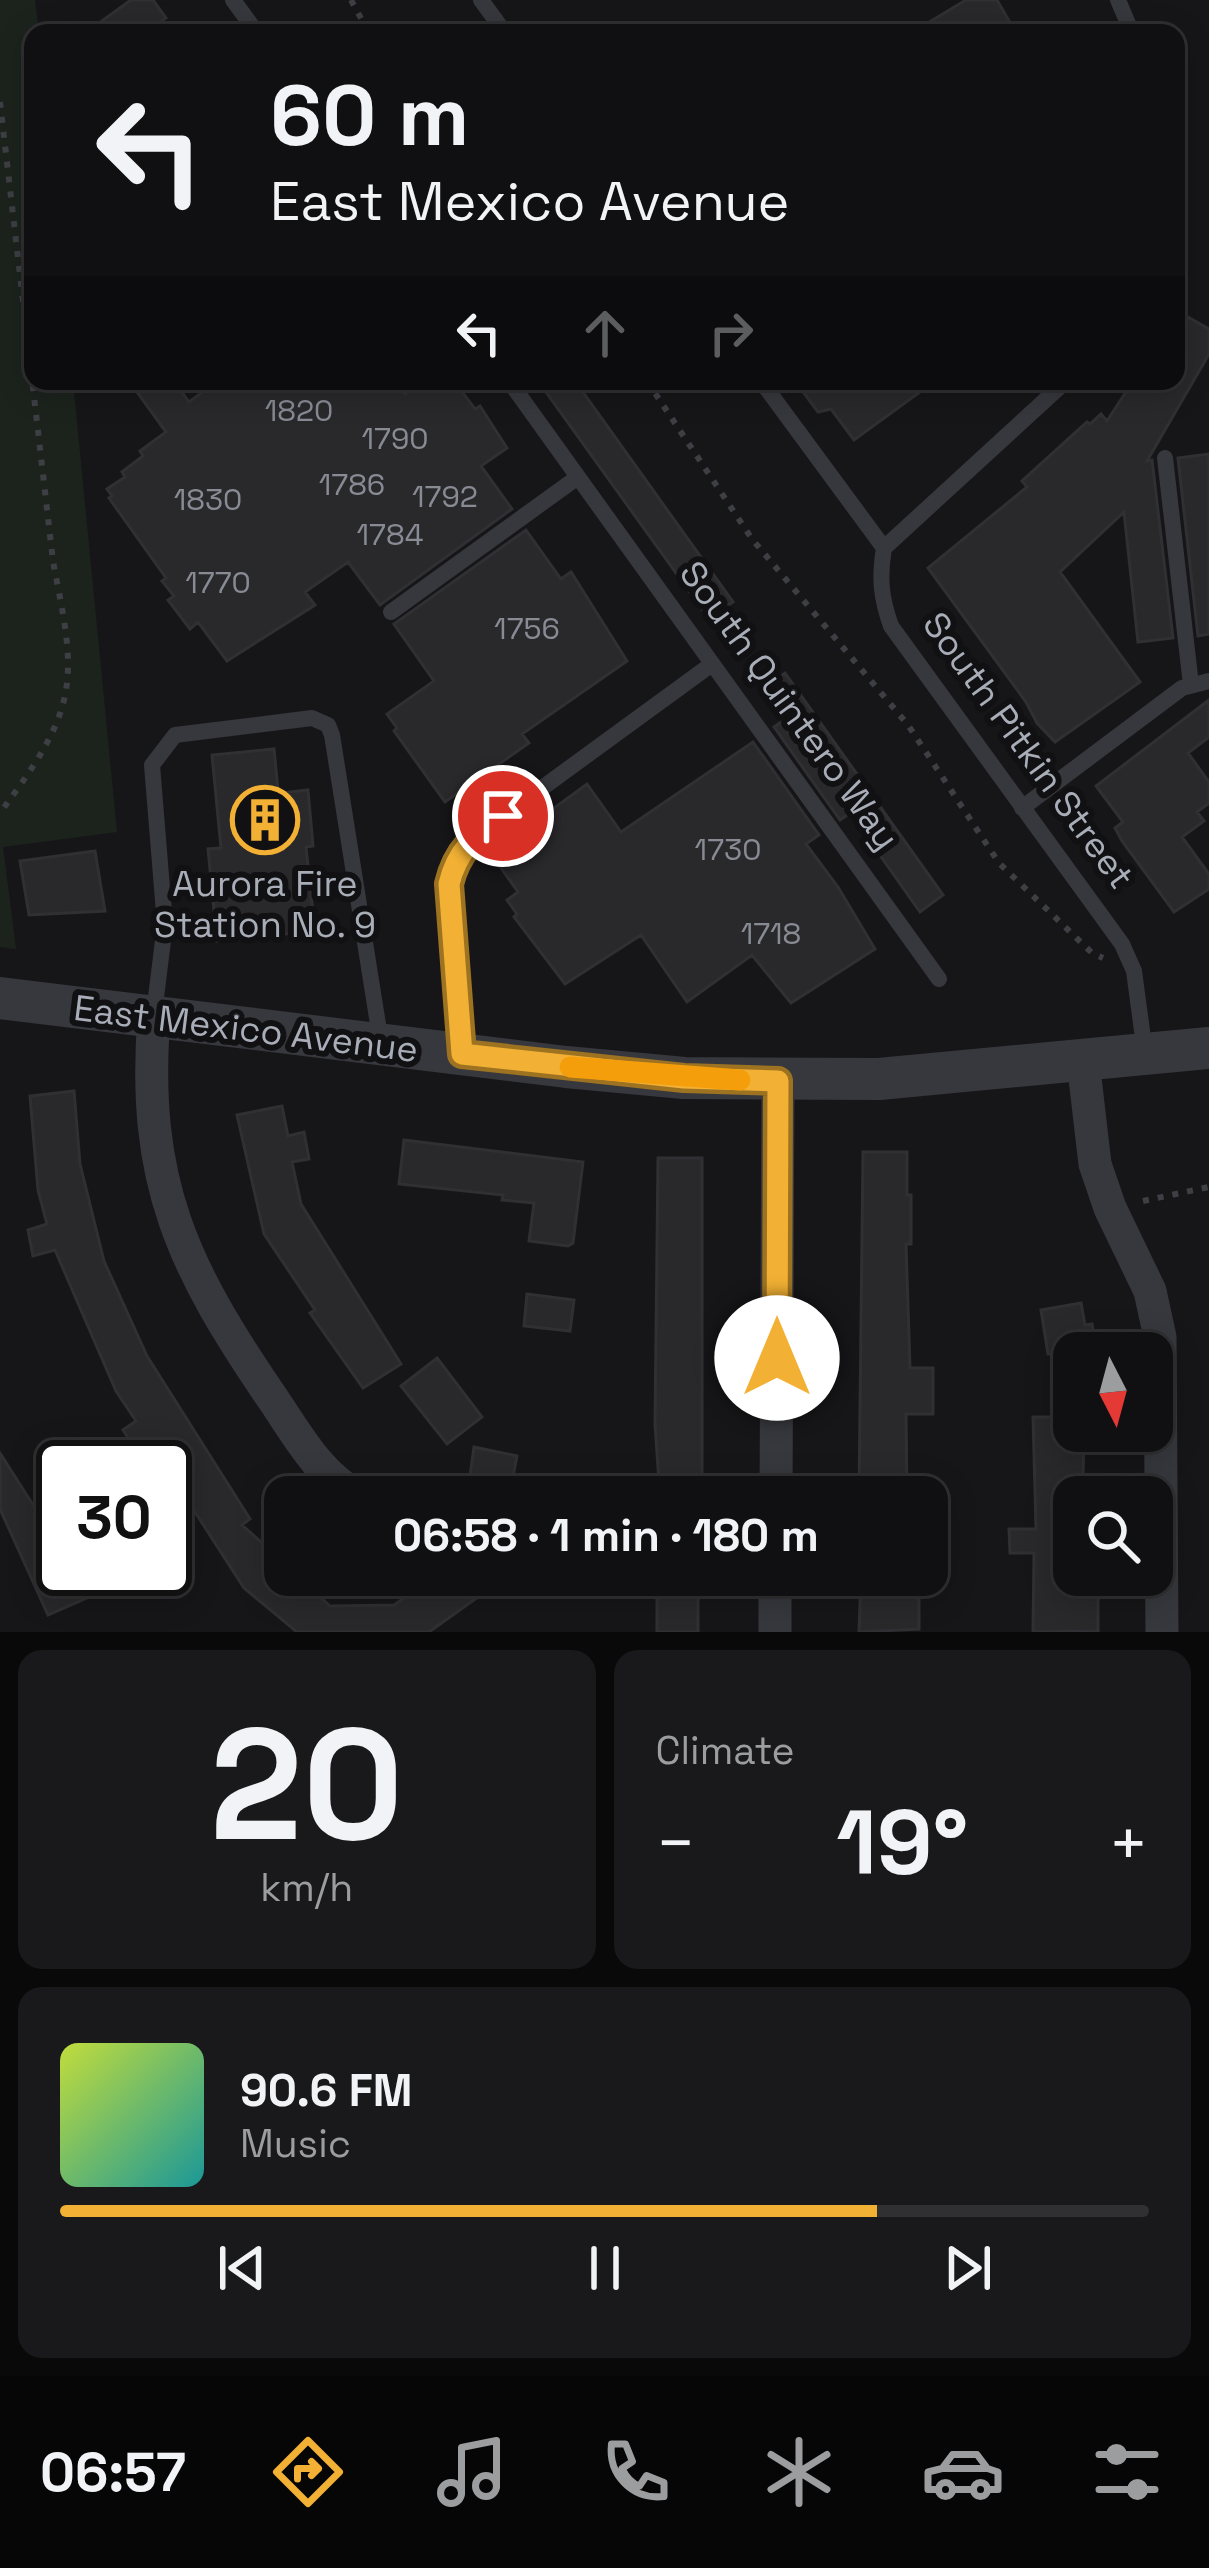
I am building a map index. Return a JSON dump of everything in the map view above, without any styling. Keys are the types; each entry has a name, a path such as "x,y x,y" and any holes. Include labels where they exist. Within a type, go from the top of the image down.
{"street":[{"name":"East Mexico Avenue","path":"0,998 684,1078 879,1079 1209,1048"},
{"path":"154,1016 152,1115 164,1189 197,1281 329,1476"},
{"path":"1083,1060 1095,1164 1110,1208 1150,1291 1160,1336 1162,1632"},
{"path":"776,1476 778,1081"},
{"path":"775,1596 775,1632"}],"lane":[{"name":"South Quintero Way","path":"515,390 938,979"},
{"path":"768,390 884,548 1056,390"},
{"path":"1022,808 1200,683 1166,458"},
{"path":"391,612 578,476"},
{"name":"South Pitkin Street","path":"884,548 879,578 891,626 1122,944 1134,971 1145,1054"},
{"path":"462,1054 449,884 454,861 468,842 712,664"},
{"path":"154,1016 165,926 152,765 175,735 312,718 328,725 332,735 381,1044"}],"path":[{"path":"0,102 24,310"},
{"path":"0,813 31,770 66,691 64,629 33,390"},
{"path":"653,390 752,539 908,725 999,863 1092,953 1134,971"},
{"path":"1110,1208 1209,1186"}],"shaded area":[{"path":"0,0 35,0 38,24 24,24 24,390 74,390 117,832 3,847 16,949 0,947"}],"building":[{"path":"131,0 153,0 166,18 158,24 98,24"},
{"path":"966,0 997,0 1011,24 926,24"},
{"path":"1188,317 1209,329 1209,354 1147,461 1152,460 1173,638 1138,642 1124,512 1060,572 1140,682 1055,742 928,568 1027,487 1022,481 1087,422 1101,414 1107,421 1127,390 1185,390"},
{"path":"136,390 180,390 189,402 205,390 402,390 405,394 461,390 475,409 480,406 507,448 481,466 512,509 380,605 348,562 305,592 315,605 227,661 198,622 190,629 168,600 174,596 162,581 166,578 109,498 107,489 125,477 122,472 143,456 140,451 166,432"},
{"path":"544,390 581,390 733,602 709,619"},
{"path":"802,390 923,390 854,440 831,409 818,412"},
{"path":"1209,454 1209,634 1198,636 1178,458"},
{"path":"526,530 561,579 571,572 627,661 522,734 529,743 445,802 387,714 434,681 394,624"},
{"path":"785,673 943,895 920,912 850,813 840,820 774,727 783,721 761,690"},
{"path":"1209,700 1209,737 1188,753 1209,782 1209,803 1197,812 1204,821 1182,837 1209,874 1209,889 1174,912 1122,841 1115,828 1123,822 1096,786"},
{"path":"753,742 819,835 806,844 875,949 791,1003 752,955 687,1002 641,935 565,984 514,917 517,914 507,900 518,892 491,854 587,784 621,832"},
{"name":"Aurora Fire Station No. 9","path":"274,749 278,790 308,790 313,846 306,847 315,931 217,941 208,849 221,848 212,755"},
{"path":"95,851 105,911 29,915 20,861"},
{"path":"74,1091 80,1164 104,1261 147,1356 250,1519 242,1525 264,1545 264,1596 319,1596 330,1606 394,1605 407,1596 480,1596 429,1632 297,1632 244,1588 192,1507 192,1440 129,1440 123,1430 136,1421 116,1391 55,1250 33,1256 28,1230 47,1224 38,1190 30,1096"},
{"path":"282,1106 288,1136 304,1132 309,1159 292,1162 301,1204 401,1364 363,1388 310,1313 315,1310 264,1234 237,1115"},
{"path":"404,1140 583,1162 573,1243 529,1241 534,1203 502,1200 503,1195 399,1184"},
{"path":"863,1152 907,1152 910,1368 933,1368 933,1414 906,1414 907,1476 859,1476"},
{"path":"658,1158 702,1158 702,1476 659,1476"},
{"path":"527,1294 574,1300 570,1331 524,1326"},
{"path":"1081,1303 1085,1325 1092,1324 1093,1332 1053,1332 1053,1354 1048,1354 1041,1310"},
{"path":"437,1358 482,1417 447,1444 401,1386"},
{"path":"1033,1417 1053,1417 1053,1452 1084,1452 1083,1476 1053,1476 1053,1596 1098,1596 1098,1631 1033,1632 1034,1553 1010,1553 1009,1529 1036,1529"},
{"path":"474,1447 517,1456 513,1476 470,1476"},
{"path":"0,1453 36,1510 36,1588 0,1509"},
{"path":"39,1596 89,1596 89,1597 48,1615"},
{"path":"657,1596 698,1596 698,1632 657,1632"},
{"path":"860,1596 919,1596 919,1629 859,1632"}],"slow traffic":[{"path":"570,1067 740,1080"}],"place":[{"name":"Aurora Fire Station No. 9","path":"265,820"}],"route":[{"path":"503,816 468,842 454,861 449,884 462,1054 684,1078 778,1081 777,1358"}]}
